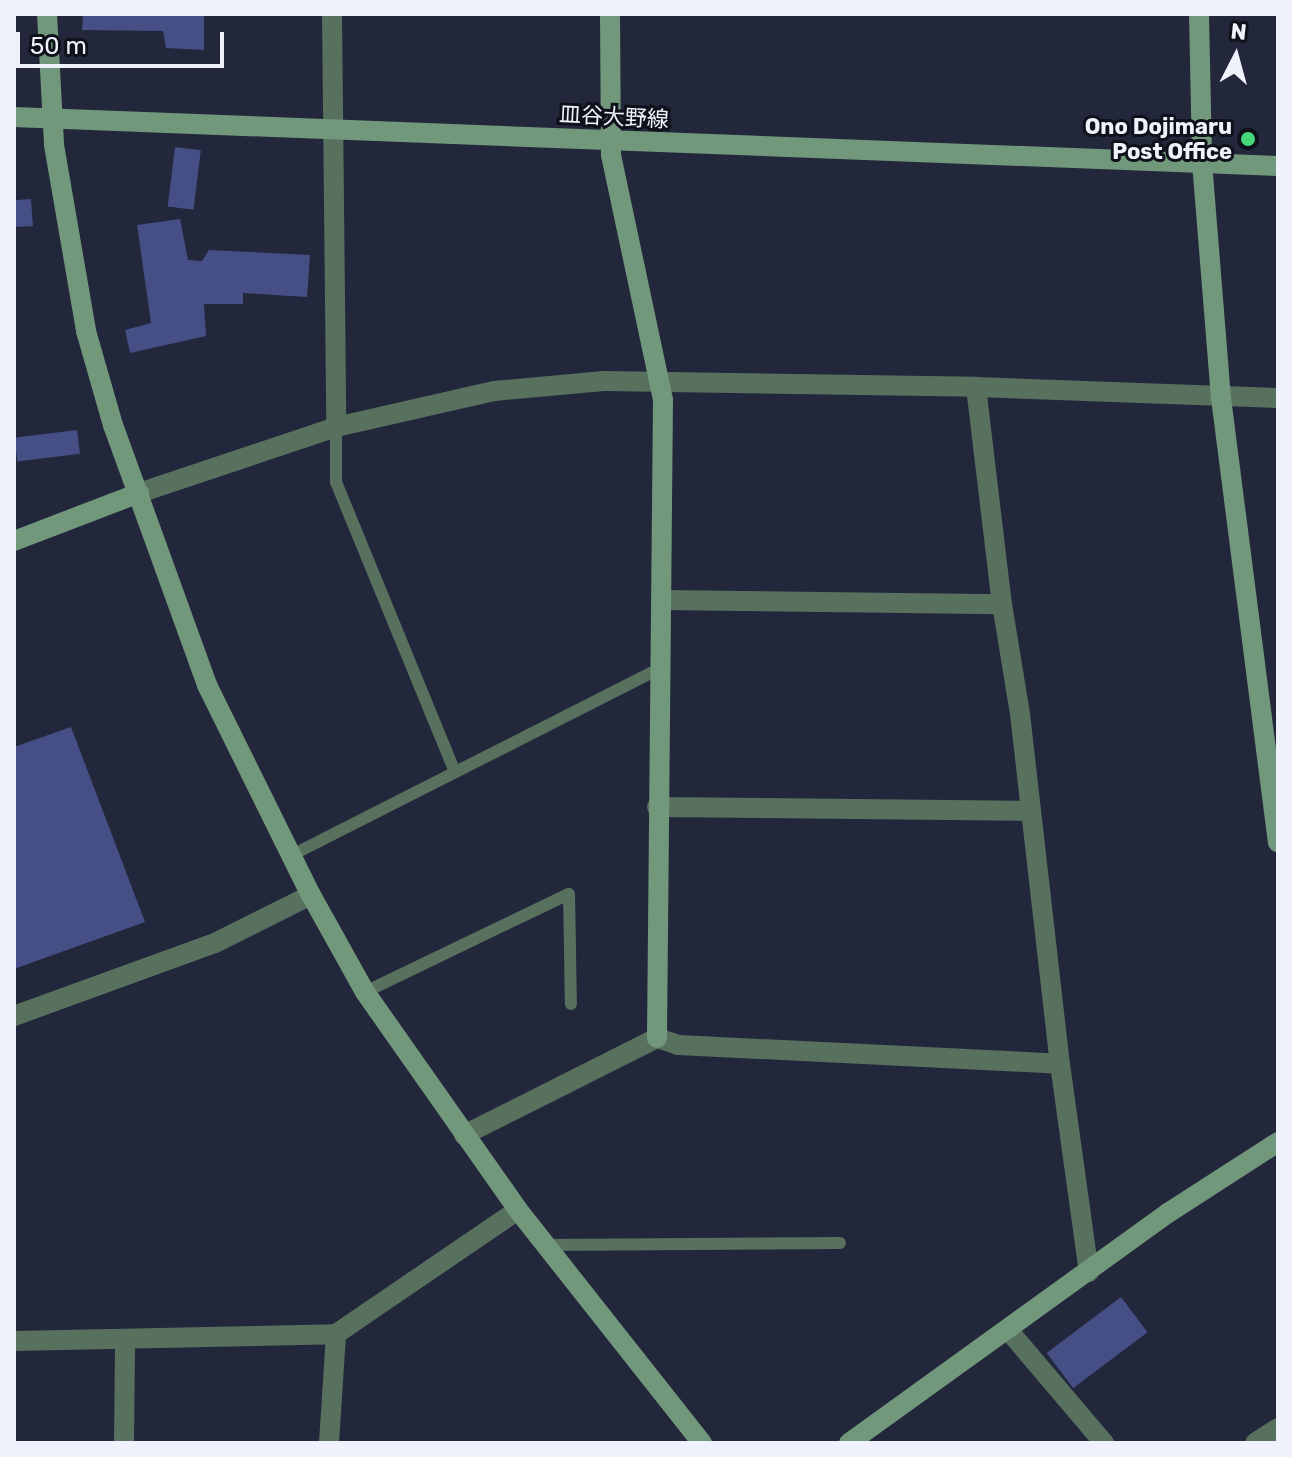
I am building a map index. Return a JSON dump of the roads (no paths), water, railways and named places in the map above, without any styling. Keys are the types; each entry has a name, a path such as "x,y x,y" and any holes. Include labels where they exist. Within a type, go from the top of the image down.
{"street":[{"path":"47,14 54,145 86,331 113,425 207,685 311,895 365,992 518,1210 702,1443"},
{"path":"332,14 336,128 336,427"},
{"path":"610,14 609,141 663,400 657,1038"},
{"path":"1199,14 1202,162 1221,398 1278,842"},
{"name":"皿谷大野線","path":"14,117 1278,166"},
{"path":"14,541 139,493 336,427 494,391 658,380 1278,398"},
{"path":"976,387 1060,1064 1089,1272"},
{"path":"661,600 1002,604"},
{"path":"657,807 1031,811"},
{"path":"14,1016 215,943 311,895"},
{"path":"464,1135 657,1038 678,1045 1060,1064"},
{"path":"849,1443 1009,1331 1168,1213 1278,1142"},
{"path":"14,1341 336,1334 518,1210"},
{"path":"1009,1331 1104,1443"},
{"path":"329,1443 336,1334"},
{"path":"124,1443 125,1339"},
{"path":"1255,1443 1278,1428"}],"lane":[{"path":"336,427 336,482 455,772"},
{"path":"292,855 660,668"},
{"path":"365,992 569,894 571,1004"},
{"path":"547,1245 840,1243"}],"place":[{"name":"Ono Dojimaru Post Office","path":"1248,139"}]}
